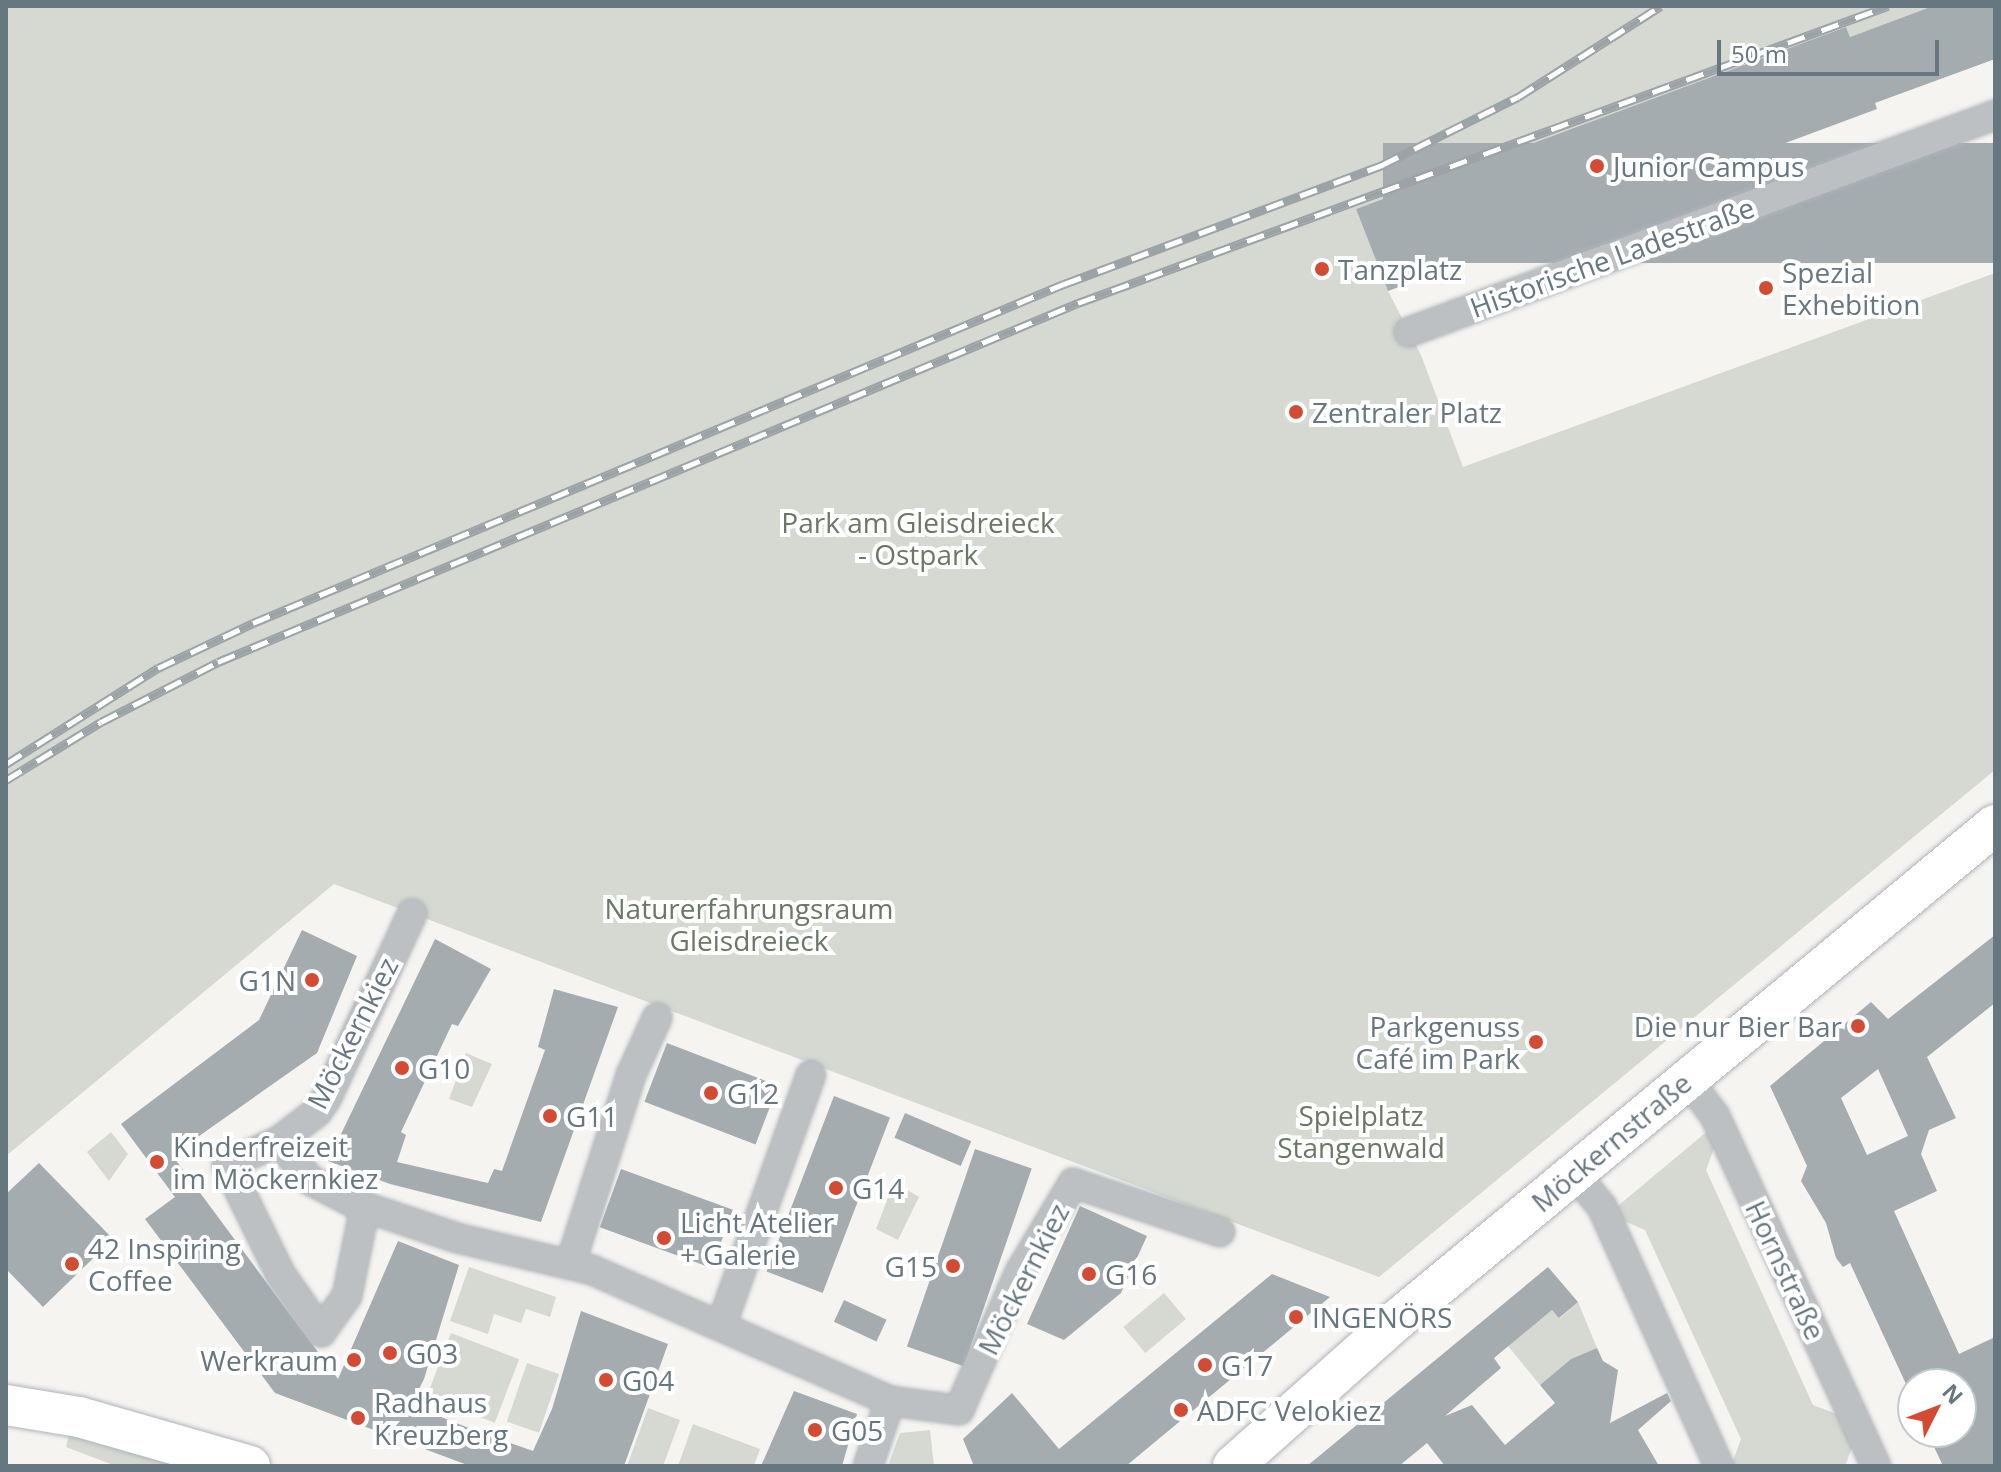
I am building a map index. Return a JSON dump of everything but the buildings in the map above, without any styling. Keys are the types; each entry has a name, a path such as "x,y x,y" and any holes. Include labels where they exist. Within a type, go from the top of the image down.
{"street":[{"name":"Historische Ladestraße","path":"1409,332 1995,115"},
{"name":"Möckernstraße","path":"1233,1466 1295,1407 1995,825"},
{"name":"Möckernkiez","path":"365,1207 347,1296 321,1332 281,1275 227,1165 279,1141 317,1112 326,1099 412,914"},
{"path":"570,1265 631,1075 657,1018"},
{"path":"722,1323 811,1075"},
{"name":"Hornstraße","path":"1687,1079 1715,1116 1876,1466"},
{"name":"Möckernkiez","path":"279,1141 310,1180 365,1207 457,1238 570,1265 722,1323 890,1401 959,1410 1020,1272 1073,1183 1220,1232"},
{"path":"1574,1173 1602,1207 1719,1466"},
{"path":"868,1466 890,1401"},
{"path":"6,1405 79,1417 250,1466"}],"green space":[{"name":"Park am Gleisdreieck - Ostpark","path":"6,6 1933,6 1850,37 1846,27 1356,209 1388,291 1421,355 1463,467 1995,273 1995,770 1379,1277 334,884 6,1156"},
{"path":"466,1053 492,1064 472,1107 449,1099"},
{"path":"1710,1129 1716,1143 1706,1170 1813,1405 1842,1416 1854,1442 1845,1466 1731,1466 1741,1439 1645,1230 1617,1218 1613,1210"},
{"path":"111,1132 128,1154 109,1181 87,1152"},
{"path":"894,1182 919,1197 898,1240 876,1229"},
{"path":"469,1267 556,1297 550,1317 526,1309 521,1323 494,1314 488,1334 450,1321"},
{"path":"1164,1293 1186,1319 1145,1353 1123,1327"},
{"path":"1578,1302 1597,1348 1571,1359 1540,1385 1508,1346 1552,1310 1560,1318"},
{"path":"451,1333 519,1359 495,1423 427,1396"},
{"path":"527,1363 559,1374 539,1433 507,1422"},
{"path":"648,1408 680,1420 663,1466 627,1466"},
{"path":"693,1424 760,1449 754,1466 678,1466"},
{"path":"930,1430 934,1466 888,1466 900,1433"},
{"path":"69,1435 179,1466 116,1466 66,1447"}],"railway":[{"path":"6,764 158,668 253,623 1064,284 1382,165 1518,97 1661,6"},
{"path":"6,780 101,722 218,662 1078,303 1888,6"}],"place":[{"name":"Junior Campus","path":"1597,166"},
{"name":"Tanzplatz","path":"1322,269"},
{"name":"Spezial Exhebition","path":"1766,288"},
{"name":"Zentraler Platz","path":"1296,412"},
{"name":"G1N","path":"312,980"},
{"name":"Die nur Bier Bar","path":"1858,1026"},
{"name":"Parkgenuss Café im Park","path":"1536,1042"},
{"name":"G10","path":"402,1068"},
{"name":"G12","path":"711,1093"},
{"name":"G11","path":"550,1116"},
{"name":"Kinderfreizeit im Möckernkiez","path":"157,1162"},
{"name":"G14","path":"836,1188"},
{"name":"Licht Atelier + Galerie","path":"664,1238"},
{"name":"42 Inspiring Coffee","path":"72,1264"},
{"name":"G15","path":"953,1266"},
{"name":"G16","path":"1089,1274"},
{"name":"INGENÖRS","path":"1296,1317"},
{"name":"G03","path":"390,1353"},
{"name":"Werkraum","path":"354,1360"},
{"name":"G17","path":"1205,1365"},
{"name":"G04","path":"606,1380"},
{"name":"ADFC Velokiez","path":"1181,1410"},
{"name":"Radhaus Kreuzberg","path":"358,1418"},
{"name":"G05","path":"815,1430"}],"park label":[{"name":"Naturerfahrungsraum Gleisdreieck","path":"749,924"},
{"name":"Spielplatz Stangenwald","path":"1361,1131"}]}
